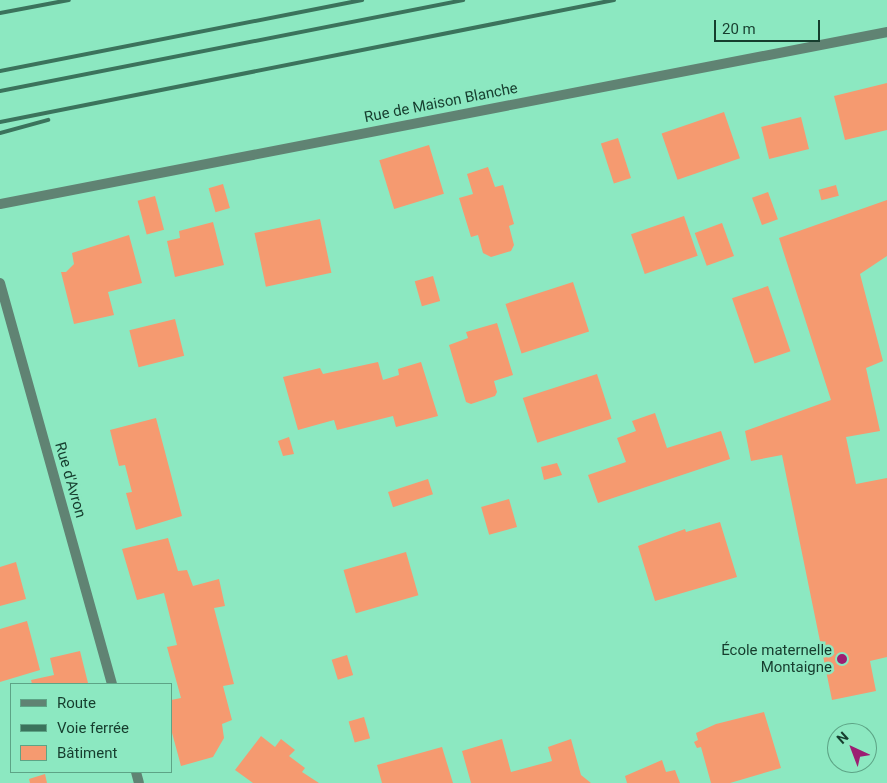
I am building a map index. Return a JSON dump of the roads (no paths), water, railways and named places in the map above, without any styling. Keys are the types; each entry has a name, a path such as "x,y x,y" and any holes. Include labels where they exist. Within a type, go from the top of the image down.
{"street":[{"name":"Rue de Maison Blanche","path":"0,204 887,32"},
{"name":"Rue d'Avron","path":"0,283 112,683"}],"railway":[{"path":"0,13 69,0"},
{"path":"0,71 362,0"},
{"path":"0,91 463,0"},
{"path":"0,122 614,0"},
{"path":"0,133 48,120"}],"place":[{"name":"École maternelle Montaigne","path":"842,659"}]}
